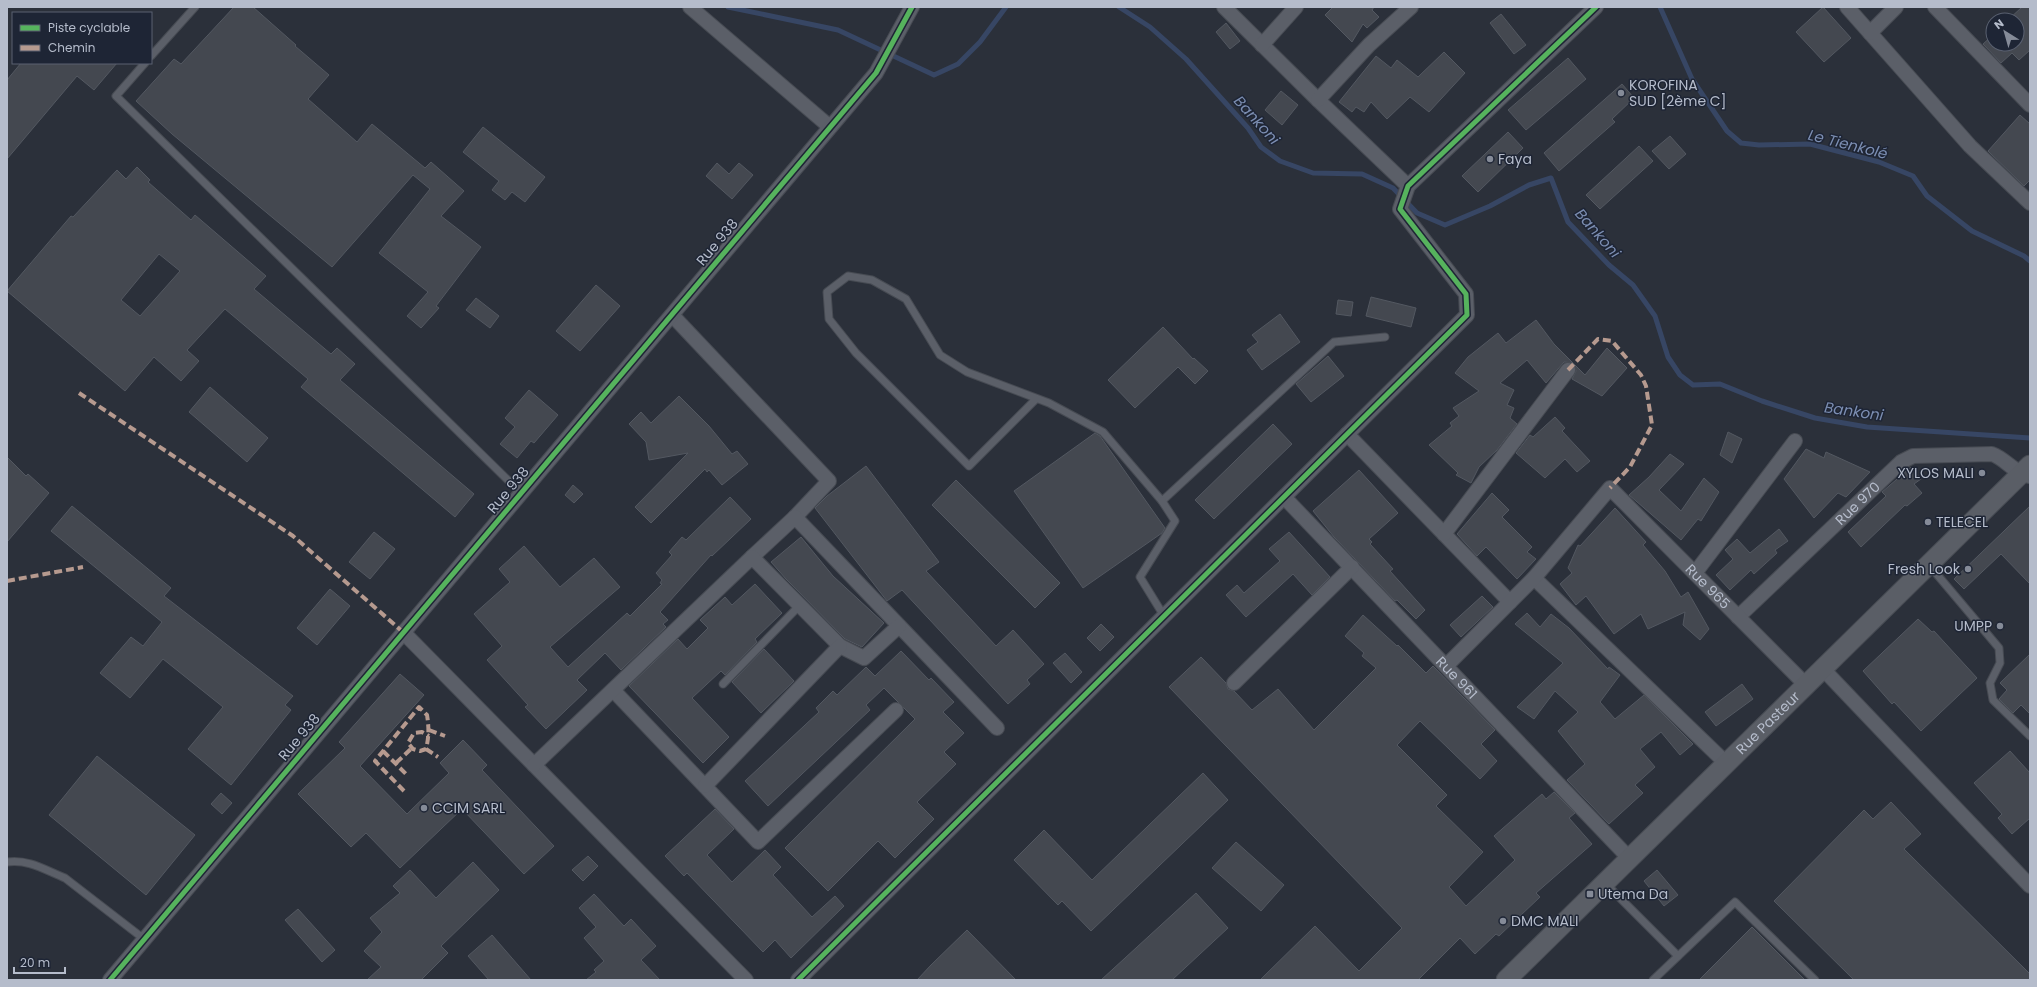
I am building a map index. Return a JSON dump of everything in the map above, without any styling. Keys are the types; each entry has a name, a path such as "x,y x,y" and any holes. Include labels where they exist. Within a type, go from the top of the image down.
{"main road":[{"name":"Rue Pasteur","path":"1506,980 1929,565 2027,472"}],"street":[{"path":"690,7 830,127"},
{"name":"Rue 938","path":"114,978 144,939 876,73 912,7"},
{"path":"1224,7 1408,186"},
{"path":"1262,45 1296,7"},
{"path":"1318,100 1369,45 1411,7"},
{"path":"798,980 1467,315 1466,294 1400,209 1408,186 1596,7"},
{"path":"1847,7 1970,146 2030,203"},
{"path":"1870,33 1896,7"},
{"path":"1935,7 2030,104"},
{"path":"534,765 795,517 829,481 672,315"},
{"path":"1444,534 1568,370"},
{"path":"1347,434 1510,602"},
{"path":"1695,573 1795,441"},
{"name":"Rue 970","path":"1738,617 1901,462 1913,456 1992,454 2027,472"},
{"name":"Rue 965","path":"1534,578 1610,488 1806,685"},
{"name":"Rue 961","path":"1284,497 1630,859"},
{"path":"795,517 997,728"},
{"path":"752,557 840,646 864,658 899,626"},
{"path":"1234,683 1352,567"},
{"path":"1446,666 1534,578 1726,764"},
{"path":"403,632 746,980"},
{"path":"705,786 840,646"},
{"path":"1823,669 2030,886"},
{"path":"613,690 758,842 896,710"}],"lane":[{"path":"152,55 195,7"},
{"path":"144,64 116,96 521,493"},
{"path":"1036,399 969,466 856,353 829,319 827,292 848,276 872,280 906,299 940,355 967,372 1049,403 1102,432 1162,501 1175,521 1140,577 1164,616"},
{"path":"1162,501 1334,342 1385,337"},
{"path":"1929,565 1999,648 2000,663 1990,683 1993,700 2030,736"},
{"path":"723,684 800,605"},
{"path":"7,862 16,861 41,866 50,872 65,878 144,939"},
{"path":"1605,883 1678,956"},
{"path":"1653,980 1735,902 1815,980"}],"building":[{"path":"234,7 253,7 329,75 308,99 357,142 372,124 425,168 431,162 464,191 441,216 481,247 436,306 439,308 421,328 407,316 428,292 379,253 430,189 413,175 332,267 172,134 136,101 174,59 181,64"},
{"path":"1333,7 1374,7 1372,10 1379,17 1367,28 1363,24 1352,42 1325,15"},
{"path":"1823,7 1851,38 1824,62 1796,32"},
{"path":"2022,7 2030,7 2030,50 2019,60 2012,53 2001,63 1991,52 2025,52 2025,12 2017,12"},
{"path":"1501,14 1526,45 1514,54 1490,23"},
{"path":"1226,23 1240,41 1230,49 1216,32"},
{"path":"1444,52 1465,73 1429,112 1410,97 1387,119 1371,102 1364,112 1356,107 1352,112 1339,102 1376,56 1391,68 1397,60 1418,77"},
{"path":"1568,58 1586,79 1526,130 1508,110"},
{"path":"20,64 116,64 94,90 77,76 7,159 7,80"},
{"path":"1622,84 1634,98 1612,119 1615,122 1559,171 1544,153"},
{"path":"1281,91 1298,105 1282,125 1265,110"},
{"path":"2020,115 2030,124 2030,180 2024,186 1988,151"},
{"path":"483,127 545,177 525,202 512,192 505,200 492,190 499,181 463,152"},
{"path":"1508,132 1523,148 1478,192 1462,176"},
{"path":"1670,136 1686,154 1669,169 1652,151"},
{"path":"1639,146 1653,161 1600,209 1586,195"},
{"path":"717,163 729,174 739,163 753,175 732,199 706,176"},
{"path":"137,167 150,180 148,182 191,220 195,215 266,276 254,289 331,354 337,348 355,364 340,380 474,494 455,517 301,387 308,379 225,309 187,350 199,361 181,381 154,357 125,391 7,291 71,216 73,217 117,170 126,179","holes":["159,254 180,271 140,316 121,300"]},
{"path":"596,285 620,306 580,351 556,331"},
{"path":"1371,297 1416,308 1411,327 1366,316"},
{"path":"476,298 499,316 490,328 466,310"},
{"path":"1338,300 1353,302 1351,316 1336,314"},
{"path":"1280,314 1300,342 1262,370 1247,350 1258,342 1252,335"},
{"path":"1536,320 1554,344 1573,363 1564,362 1546,383 1527,360 1500,383 1514,390 1507,405 1514,408 1510,418 1517,424 1497,450 1479,467 1471,483 1456,475 1458,473 1429,445 1452,426 1450,423 1459,416 1453,408 1479,391 1455,373 1468,357 1498,333 1506,343"},
{"path":"1163,327 1193,359 1194,358 1208,371 1195,384 1178,367 1135,408 1108,380"},
{"path":"1607,348 1627,368 1602,396 1572,379 1576,371 1573,363 1585,375"},
{"path":"1328,356 1344,376 1311,402 1296,384"},
{"path":"210,387 268,438 247,462 189,412"},
{"path":"529,390 558,415 534,443 531,441 517,458 500,444 515,427 505,418"},
{"path":"679,396 709,426 732,454 737,451 748,464 722,485 709,470 707,472 705,469 651,523 635,507 688,453 649,460 646,442 629,424 641,412 651,423"},
{"path":"1555,417 1565,428 1562,431 1590,461 1577,472 1565,459 1545,478 1516,453 1530,435 1533,437"},
{"path":"1273,424 1292,444 1214,519 1195,500"},
{"path":"1728,432 1742,439 1732,463 1720,455"},
{"path":"1095,433 1100,436 1165,528 1162,533 1083,588 1014,491"},
{"path":"1806,449 1824,458 1826,452 1870,472 1846,497 1838,493 1814,518 1784,479"},
{"path":"1670,454 1684,464 1659,490 1681,511 1704,478 1719,492 1701,521 1698,519 1681,540 1629,495 1649,477"},
{"path":"7,457 26,476 28,474 49,493 7,542"},
{"path":"866,466 939,562 926,571 996,646 1013,630 1044,664 1027,680 1030,684 1008,704 902,590 887,601 815,508 827,496"},
{"path":"1911,467 1921,479 1914,484 1922,493 1907,506 1905,505 1861,547 1848,532 1886,496 1882,492"},
{"path":"1359,470 1398,513 1369,539 1372,542 1370,544 1393,569 1390,571 1425,610 1416,619 1397,600 1395,601 1334,537 1313,511"},
{"path":"956,480 1060,583 1035,608 932,505"},
{"path":"573,485 583,494 574,503 565,495"},
{"path":"1492,493 1509,510 1502,517 1532,547 1527,552 1536,559 1517,579 1486,547 1477,556 1457,534"},
{"path":"730,497 751,519 712,556 711,555 660,612 668,620 663,624 666,627 621,670 605,653 577,680 587,690 546,729 525,707 528,705 487,660 502,646 474,614 510,582 499,569 524,546 560,587 594,558 620,587 550,647 568,667 627,613 630,616 662,584 660,583 662,580 656,573 672,555 669,552 682,537 686,540"},
{"path":"72,506 171,588 164,596 293,696 285,705 291,710 231,785 188,749 223,707 163,659 130,698 100,673 131,637 143,646 162,622 51,531"},
{"path":"2030,506 2030,584 2001,554 1964,589 1954,579"},
{"path":"1615,508 1646,542 1643,545 1665,571 1681,597 1688,592 1709,629 1700,640 1683,625 1685,612 1648,629 1641,614 1614,634 1586,596 1576,605 1560,584 1572,573 1568,568 1578,545 1580,546"},
{"path":"1779,529 1788,541 1775,550 1777,553 1754,574 1751,570 1730,590 1716,575 1733,559 1725,550 1737,539 1750,553"},
{"path":"374,532 395,549 370,579 349,562"},
{"path":"1289,532 1330,577 1312,595 1293,574 1246,617 1226,595 1237,585 1244,593 1280,561 1269,549"},
{"path":"801,537 833,576 884,623 862,647 845,639 771,562"},
{"path":"755,584 782,613 755,639 757,642 725,675 721,671 692,698 729,737 703,763 629,686 678,639 687,649 708,628 700,620 725,597 732,605"},
{"path":"330,589 350,606 317,645 297,628"},
{"path":"1482,596 1493,607 1461,637 1450,625"},
{"path":"1527,613 1540,627 1551,614 1569,628 1608,669 1609,667 1620,675 1600,702 1615,719 1644,695 1693,744 1680,755 1661,732 1640,749 1655,767 1635,785 1643,793 1609,824 1567,780 1585,764 1558,731 1578,712 1555,691 1534,719 1517,707 1563,663 1515,624"},
{"path":"1363,615 1397,646 1398,645 1426,673 1433,666 1495,730 1481,744 1497,761 1480,779 1420,721 1397,745 1447,795 1436,806 1483,852 1449,887 1466,906 1515,860 1494,836 1542,794 1546,799 1554,792 1575,813 1569,818 1592,844 1536,893 1540,897 1499,936 1496,934 1475,954 1460,938 1418,980 1260,980 1315,926 1359,971 1402,928 1169,687 1201,657 1226,683 1228,689 1234,691 1252,710 1278,689 1314,730 1376,668 1362,656 1364,653 1345,636"},
{"path":"1918,619 1932,632 1934,631 1977,678 1921,731 1894,702 1892,704 1863,671"},
{"path":"1101,624 1114,637 1100,651 1087,638"},
{"path":"764,649 794,681 761,713 732,682"},
{"path":"901,651 929,680 931,678 954,702 943,712 964,733 944,752 956,764 917,802 934,819 895,858 878,841 828,891 785,848 915,719 884,688 866,705 870,710 768,806 745,781 819,712 816,708 833,691 837,695 866,667 875,676"},
{"path":"1065,653 1082,672 1071,683 1053,663"},
{"path":"2030,654 2030,714 2021,705 2013,713 1999,699 2007,690 2000,683"},
{"path":"400,674 424,695 360,766 407,814 449,773 440,763 463,740 487,765 482,770 554,846 524,874 462,809 400,868 366,833 351,847 298,794 345,748 339,742"},
{"path":"1742,684 1753,699 1716,726 1705,712"},
{"path":"2010,751 2030,773 2030,818 2012,834 1998,818 2002,814 1974,783"},
{"path":"97,756 195,835 146,895 49,815"},
{"path":"1203,773 1228,800 1091,931 1062,901 1058,905 1014,860 1044,830 1092,880"},
{"path":"221,793 232,803 222,814 211,804"},
{"path":"1891,802 1921,834 1904,849 2030,974 2030,980 1854,980 1774,901 1864,810 1873,819"},
{"path":"715,809 734,829 707,855 732,882 765,850 781,867 773,875 812,917 835,896 844,906 791,958 775,940 763,952 687,873 684,876 665,856"},
{"path":"1236,842 1284,885 1261,911 1212,868"},
{"path":"588,856 598,866 583,881 572,870"},
{"path":"473,862 499,890 441,946 448,953 421,980 367,980 381,967 364,951 382,932 370,918 400,893 393,886 410,870 436,898"},
{"path":"1657,870 1678,895 1664,906 1644,881"},
{"path":"1196,893 1228,928 1172,980 1101,980"},
{"path":"594,894 624,926 631,919 656,946 641,960 660,980 586,980 596,972 594,970 604,961 584,938 596,927 579,908"},
{"path":"298,909 335,950 322,962 285,920"},
{"path":"1752,927 1805,980 1699,980"},
{"path":"967,930 1016,980 917,980 931,965"},
{"path":"492,935 531,980 489,980 468,956"}],"waterway":[{"name":"Bankoni","path":"728,7 838,30 934,75 958,64 980,42 1006,7"},
{"name":"Bankoni","path":"1119,7 1150,27 1186,59 1248,128 1261,147 1280,161 1313,173 1362,174 1393,188 1417,213 1445,225 1490,206 1529,185 1551,178 1568,222 1609,265 1633,285 1655,316 1668,357 1680,375 1693,385 1720,384 1762,401 1815,418 1867,427 2030,438"},
{"name":"Le Tienkolé","path":"1660,7 1692,79 1727,131 1741,143 1759,145 1810,144 1879,162 1913,176 1927,196 1972,231 2024,256 2030,261"}],"marked path":[{"path":"1568,370 1598,339 1612,341 1641,375 1646,386 1652,425 1630,467 1610,488"},
{"path":"79,393 293,536 403,632"},
{"path":"7,581 83,567"},
{"path":"404,791 375,761 419,707 427,715 428,724 428,732 428,736 428,740 426,749 420,751 413,749 408,743 414,733 422,732 429,736"},
{"path":"429,730 445,736"},
{"path":"396,763 412,748"},
{"path":"426,749 438,757"},
{"path":"383,751 407,775"}],"cycle path":[{"path":"110,980 876,73 912,7"},
{"path":"798,980 1467,315 1466,294 1400,209 1408,186 1596,7"}],"place":[{"name":"KOROFINA SUD [2ème C]","path":"1621,93"},
{"name":"Faya","path":"1490,159"},
{"name":"XYLOS MALI","path":"1982,473"},
{"name":"TELECEL","path":"1928,522"},
{"name":"Fresh Look","path":"1968,569"},
{"name":"UMPP","path":"2000,626"},
{"name":"CCIM SARL","path":"424,808"},
{"name":"Utema Da","path":"1590,894"},
{"name":"DMC MALI","path":"1503,921"}]}
